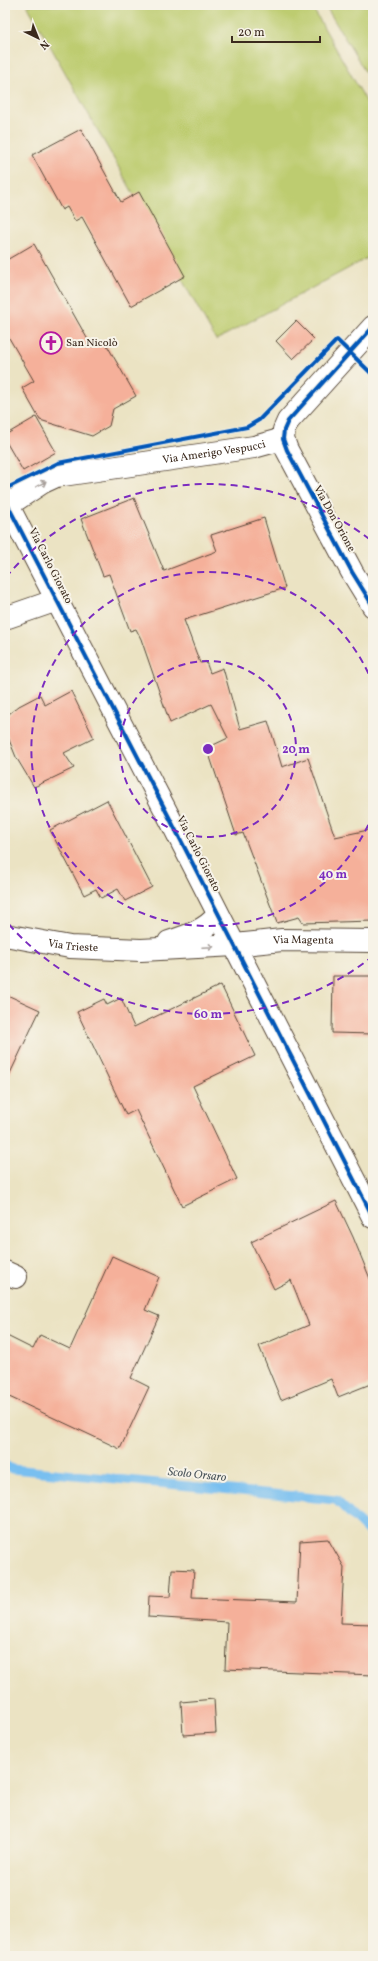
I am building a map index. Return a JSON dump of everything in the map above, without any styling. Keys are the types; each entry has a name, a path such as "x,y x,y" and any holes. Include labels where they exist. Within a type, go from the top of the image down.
{"street":[{"path":"283,439 284,430 293,415 373,327"},
{"name":"Via Amerigo Vespucci","path":"6,502 56,476 254,447 283,439"},
{"name":"Via Don Orione","path":"283,439 307,490 373,606"},
{"name":"Via Carlo Giorato","path":"6,502 373,1217"},
{"path":"5,618 57,600"},
{"name":"Via Trieste","path":"141,950 193,934 214,920 218,914"},
{"name":"Via Trieste","path":"5,936 70,947 141,950 234,945"},
{"name":"Via Magenta","path":"234,945 282,940 373,941"}],"green space":[{"path":"27,5 311,5 373,113 373,255 216,340"},
{"path":"325,5 373,5 373,85"}],"building":[{"path":"81,129 121,202 139,192 185,276 131,306 82,217 75,221 67,207 62,210 32,155"},
{"name":"San Nicolò","path":"34,244 92,347 104,340 136,396 113,409 109,426 92,436 40,420 22,388 34,381 5,331 5,261"},
{"path":"296,321 314,339 293,359 276,341"},
{"path":"36,417 56,452 23,471 5,440 5,435"},
{"path":"134,498 164,571 217,551 211,535 264,518 285,588 184,620 200,663 206,662 210,673 223,668 240,729 268,721 282,767 308,758 335,837 373,829 373,921 303,923 299,917 277,923 243,833 236,835 207,748 228,738 211,704 170,723 141,639 136,629 130,631 109,574 103,576 81,519"},
{"path":"71,691 94,738 64,753 74,768 34,787 16,757 5,730 5,717 19,706 40,695 45,705"},
{"path":"107,800 152,887 125,901 118,889 101,898 96,889 84,895 50,830"},
{"path":"333,976 373,976 373,1034 332,1033"},
{"path":"221,985 255,1056 193,1086 237,1179 182,1206 136,1110 126,1115 77,1012 104,999 107,1005 121,998 134,1027"},
{"path":"5,994 40,1010 5,1084"},
{"path":"336,1201 353,1237 373,1286 373,1383 338,1397 331,1379 281,1400 259,1346 309,1325 291,1280 274,1289 251,1242"},
{"path":"112,1256 159,1277 145,1310 159,1316 131,1378 149,1387 120,1449 5,1395 5,1335 33,1349 40,1335 70,1349"},
{"path":"328,1539 344,1567 341,1623 373,1624 373,1675 225,1669 227,1622 148,1617 149,1596 170,1597 172,1569 194,1570 192,1598 297,1602 300,1541"},
{"path":"214,1699 216,1733 183,1735 181,1702"}],"waterway":[{"name":"Scolo Orsaro","path":"5,1465 12,1469 336,1500 373,1536"}],"cycle path":[{"path":"373,327 288,421 284,430 283,439 287,450 352,572 373,606"},
{"path":"5,489 58,463 247,427 259,420 337,340 373,375"},
{"path":"5,500 373,1217"}],"place":[{"name":"San Nicolò","path":"51,343"}]}
